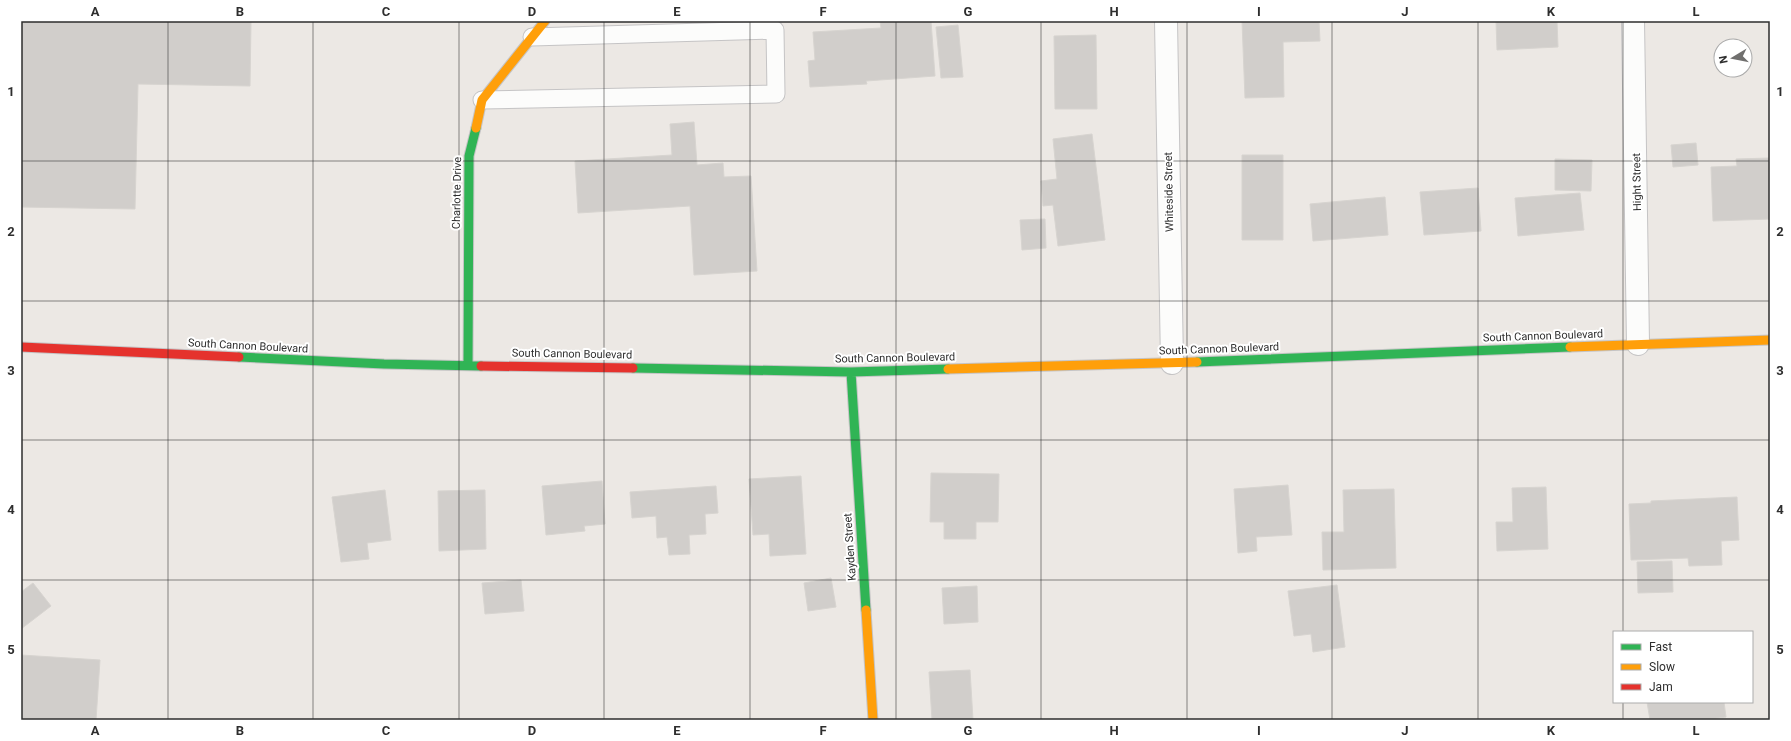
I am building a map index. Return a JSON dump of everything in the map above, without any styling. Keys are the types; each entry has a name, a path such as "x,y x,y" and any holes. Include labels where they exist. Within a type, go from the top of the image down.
{"main road":[{"name":"Charlotte Drive","path":"468,364 469,156 482,100 545,21"},
{"name":"South Cannon Boulevard","path":"21,347 384,364 468,364 851,372 1172,364 1638,344 1770,340"},
{"name":"Kayden Street","path":"851,372 873,720"}],"street":[{"name":"Whiteside Street","path":"1166,21 1172,364"},
{"name":"Hight Street","path":"1633,21 1638,344"}],"lane":[{"path":"482,100 776,94 775,30 532,37"}],"building":[{"path":"21,21 251,21 250,86 138,84 135,209 21,207"},
{"path":"880,21 931,21 935,76 866,81 867,84 810,87 808,61 815,60 813,32 881,28"},
{"path":"1242,21 1319,21 1320,41 1283,42 1284,97 1245,98"},
{"path":"1496,21 1557,21 1558,47 1497,50"},
{"path":"958,25 963,77 941,78 936,27"},
{"path":"1096,35 1097,109 1055,109 1054,36"},
{"path":"694,122 697,165 723,163 724,177 751,176 757,271 694,275 690,206 578,213 575,161 672,155 670,124"},
{"path":"1092,134 1105,240 1058,246 1053,205 1043,206 1041,181 1057,179 1053,139"},
{"path":"1696,143 1698,165 1673,167 1671,145"},
{"path":"1242,155 1283,155 1283,240 1242,240"},
{"path":"1770,158 1770,219 1713,221 1711,167 1737,166 1736,159"},
{"path":"1555,159 1592,160 1591,191 1555,190"},
{"path":"1478,188 1481,231 1424,235 1420,192"},
{"path":"1580,193 1584,230 1518,236 1515,198"},
{"path":"1385,197 1388,235 1313,241 1310,204"},
{"path":"1045,219 1046,248 1022,250 1020,220"},
{"path":"931,473 999,474 998,522 976,522 976,539 944,539 944,522 930,522"},
{"path":"801,476 806,554 770,556 769,534 753,535 749,479"},
{"path":"602,481 605,524 584,526 585,531 546,535 542,486"},
{"path":"1288,485 1292,535 1256,537 1257,551 1238,553 1234,489"},
{"path":"716,486 718,513 705,514 706,534 689,535 690,554 669,555 667,537 657,538 656,516 632,518 630,492"},
{"path":"1546,487 1548,549 1497,551 1496,522 1513,522 1512,488"},
{"path":"1394,489 1396,568 1323,570 1322,532 1344,532 1343,490"},
{"path":"385,490 391,540 367,543 369,559 341,562 332,497"},
{"path":"485,490 486,549 439,551 438,491"},
{"path":"1737,497 1739,540 1721,541 1722,565 1689,566 1688,558 1631,560 1629,504 1651,503 1651,501"},
{"path":"1672,561 1673,592 1638,593 1637,562"},
{"path":"831,578 836,607 808,611 804,583"},
{"path":"521,580 524,611 485,614 482,583"},
{"path":"33,583 51,606 21,629 21,592"},
{"path":"1337,585 1345,647 1313,652 1311,634 1294,636 1288,591"},
{"path":"977,586 978,622 944,624 942,588"},
{"path":"21,655 100,660 96,720 21,720"},
{"path":"970,670 973,720 932,720 929,672"},
{"path":"1647,703 1724,703 1726,717 1704,720 1650,720"}],"traffic: fast":[{"path":"468,365 469,156 476,128"},
{"path":"1197,362 1570,347"},
{"path":"239,357 384,364 481,366"},
{"path":"633,368 851,372 948,369"},
{"path":"851,372 866,610"}],"traffic: slow":[{"path":"476,128 482,100 545,21"},
{"path":"1570,347 1770,340"},
{"path":"948,369 1197,362"},
{"path":"866,610 873,720"}],"traffic: jam":[{"path":"21,347 239,357"},
{"path":"481,366 633,368"}]}
